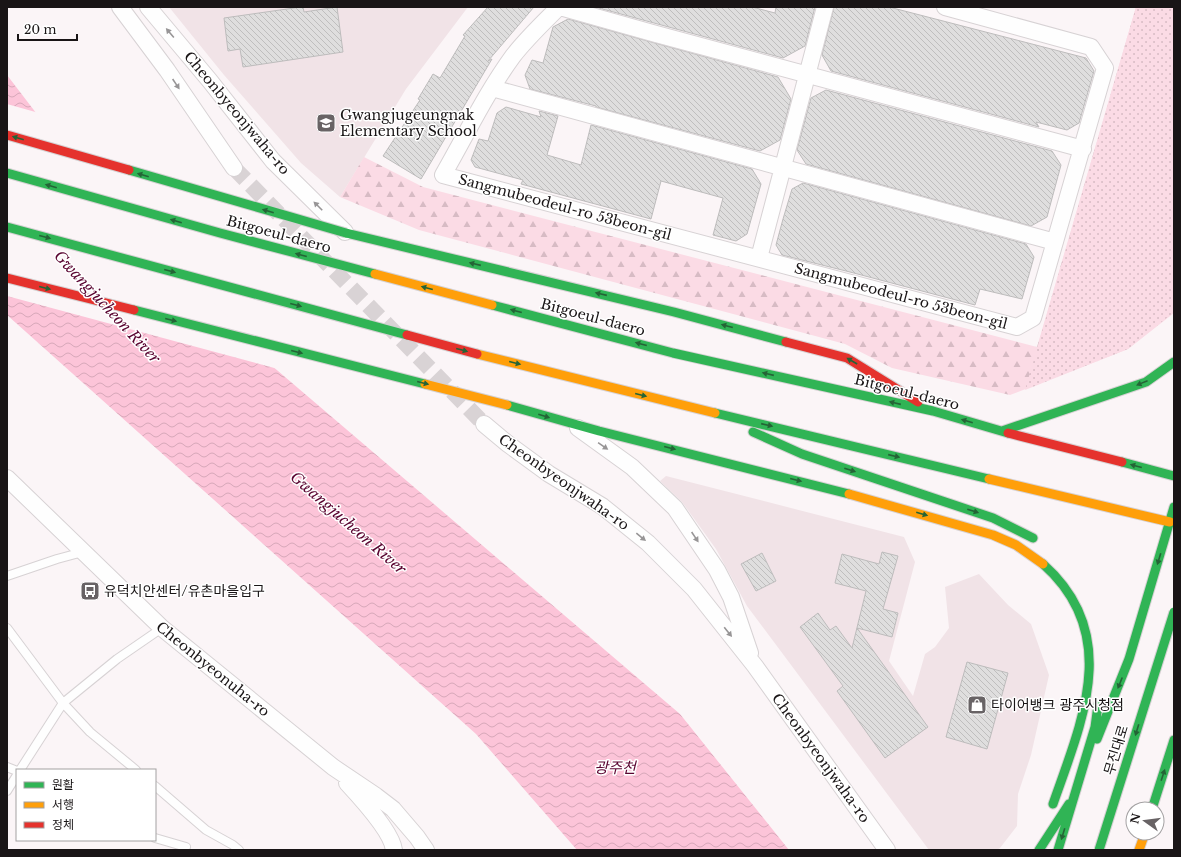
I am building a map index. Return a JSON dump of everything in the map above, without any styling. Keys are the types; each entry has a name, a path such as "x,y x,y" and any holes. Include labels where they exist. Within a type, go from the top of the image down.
{"main road":[{"path":"7,135 346,233 667,310 847,358 933,411"},
{"name":"Bitgoeul-daero","path":"7,173 220,233 673,353 933,411 1002,431 1174,476"},
{"path":"7,227 477,354 711,412 1172,522"},
{"path":"7,278 507,405 571,424 815,484 985,532 1014,544 1038,559 1062,583 1080,613 1089,642 1089,679 1081,721 1077,792"},
{"path":"1002,431 1146,382 1174,362"},
{"path":"711,412 802,454 993,518 1028,535 1040,544"},
{"path":"1039,850 1077,792 1129,659 1172,522 1174,507"},
{"name":"무진대로","path":"1099,850 1174,612"},
{"path":"1153,649 1174,641"},
{"path":"1129,659 1141,654"},
{"path":"1058,850 1077,792 1095,727 1099,698"},
{"path":"1052,807 1081,721"},
{"path":"1155,801 1174,740"},
{"path":"1036,850 1046,824"}],"street":[{"name":"Cheonbyeonjwaha-ro","path":"120,7 167,70 234,168"},
{"name":"Cheonbyeonjwaha-ro","path":"148,7 274,161 346,233"},
{"name":"Sangmubeodeul-ro 53beon-gil","path":"945,7 1091,47 1105,68 1083,149 1033,318 1017,327 443,174 492,88 513,56 531,34 560,7 1083,149"},
{"path":"759,258 825,7"},
{"path":"492,88 782,166 1055,242"},
{"name":"Cheonbyeonjwaha-ro","path":"484,424 508,444 549,474 602,506 648,543 694,589 755,666 887,850"},
{"name":"Cheonbyeonjwaha-ro","path":"571,424 632,467 675,508 721,577 731,597 755,666"},
{"name":"Cheonbyeonuha-ro","path":"7,478 162,628 333,767 394,809 426,850"},
{"path":"333,767 371,810 387,834 394,850"}],"lane":[{"path":"7,576 83,552"},
{"path":"7,628 62,703 90,732 135,769"},
{"path":"21,769 62,703 118,659 162,628"},
{"path":"7,791 16,778"},
{"path":"156,787 206,830 239,850"},
{"path":"156,838 186,846"}],"shaded area":[{"name":"Gwangjugeungnak Elementary School","path":"169,7 468,7 406,89 340,197 301,163 224,75"},
{"path":"666,476 904,537 915,562 889,661 913,696 925,654 935,647 949,628 945,587 979,574 1008,605 1031,624 1049,675 1031,755 1018,794 1017,826 1000,848 997,850 929,850 747,606 716,549 682,502 660,481"}],"green space":[{"path":"1136,7 1174,7 1174,313 1128,349 1010,395 892,368 845,344 419,230 340,197 364,157 423,187 1037,347"},
{"path":"1136,7 1174,7 1174,312 1128,349 1025,390"}],"water":[{"name":"광주천","path":"7,75 69,156 271,365 680,714 789,850 577,850 476,734 7,315"}],"pier":[{"path":"7,104 39,113 71,154 278,369 7,296"}],"building":[{"path":"303,7 304,12 337,7 343,52 243,67 240,49 228,51 224,18"},
{"path":"488,7 534,7 488,61 492,59 421,179 383,156 420,100 418,99 433,74 440,78 465,36 463,35"},
{"path":"595,7 752,7 775,13 776,7 815,7 805,46 783,58"},
{"path":"834,7 889,7 1086,58 1094,71 1079,123 1067,130 1036,122 1039,127 831,71 822,55"},
{"path":"568,19 778,77 791,99 780,140 760,151 530,89 525,75 532,60 543,63 553,27"},
{"path":"826,90 1052,151 1061,165 1047,217 1031,226 806,164 797,150 811,98"},
{"path":"506,107 541,117 539,111 558,116 547,155 581,165 591,125 752,169 761,184 747,234 736,241 713,235 723,198 661,181 651,219 521,184 523,180 475,167 471,160 479,139 488,141 497,113"},
{"path":"803,183 1026,244 1034,257 1022,299 980,289 975,305 782,255 776,245 783,219 792,189"},
{"path":"882,552 898,556 883,609 898,613 892,637 857,628 928,727 885,758 837,691 843,686 800,627 818,613 830,630 836,626 852,648 866,591 835,583 842,554 879,564"},
{"path":"762,553 776,581 756,591 741,564"},
{"name":"타이어뱅크 광주시청점","path":"967,662 1008,673 987,749 946,737"}],"tunnel":[{"path":"234,168 484,424"}],"traffic: fast":[{"path":"129,170 346,233"},
{"path":"7,173 220,233 375,274"},
{"path":"7,227 407,335"},
{"path":"346,233 674,312 786,342"},
{"path":"492,305 673,353 933,411 1008,433"},
{"path":"134,310 425,384"},
{"path":"1002,431 1146,382 1174,362"},
{"path":"507,405 599,431 849,494"},
{"path":"715,413 989,479"},
{"path":"753,432 802,454 993,518 1033,538"},
{"path":"1122,462 1174,476"},
{"path":"1097,739 1129,659 1174,507"},
{"path":"1043,564 1067,591 1082,619 1089,649 1088,679 1083,710 1075,741 1053,804"},
{"path":"1099,850 1174,612"},
{"path":"1058,850 1095,727 1098,705"},
{"path":"1155,801 1174,740"},
{"path":"1039,850 1069,804"}],"traffic: slow":[{"path":"375,274 492,305"},
{"path":"477,354 715,413"},
{"path":"425,384 507,405"},
{"path":"989,479 1170,522"},
{"path":"849,494 993,535 1016,545 1043,564"},
{"path":"1139,850 1142,841"}],"traffic: jam":[{"path":"7,135 129,170"},
{"path":"7,278 134,310"},
{"path":"407,335 477,354"},
{"path":"786,342 847,358 918,402"},
{"path":"1008,433 1122,462"}],"place":[{"name":"Gwangjugeungnak Elementary School","path":"326,123"},
{"name":"유덕치안센터/유촌마을입구","path":"90,591"},
{"name":"타이어뱅크 광주시청점","path":"977,705"}],"water label":[{"name":"Gwangjucheon River","path":"107,307"},
{"name":"Gwangjucheon River","path":"348,523"}]}
